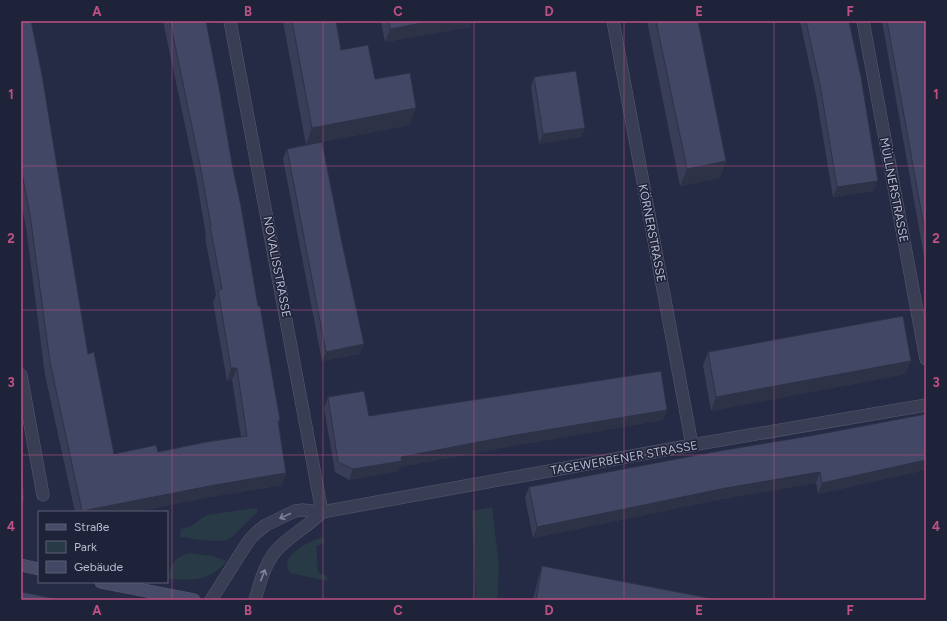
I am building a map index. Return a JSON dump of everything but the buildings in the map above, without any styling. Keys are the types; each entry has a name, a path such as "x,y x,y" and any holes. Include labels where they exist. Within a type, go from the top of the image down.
{"main road":[{"path":"21,565 38,569"},
{"path":"106,583 194,600"}],"street":[{"name":"NOVALISSTRASSE","path":"230,21 322,512"},
{"name":"KÖRNERSTRASSE","path":"613,21 692,445"},
{"name":"MÜLLNERSTRASSE","path":"863,21 926,359"},
{"path":"21,375 42,495"},
{"name":"TAGEWERBENER STRASSE","path":"211,600 244,548 258,532 266,525 295,511 303,510 322,512 692,445 926,405"},
{"path":"255,600 262,575 275,552 322,512"}],"green space":[{"path":"492,507 499,567 497,600 476,600 472,511"},
{"path":"255,508 257,509 257,513 228,539 215,541 180,537 181,529 189,527 207,515"},
{"path":"323,537 324,544 316,546 318,572 327,576 327,581 290,573 287,566 288,560 292,555 304,545"},
{"path":"188,553 212,556 227,561 214,573 207,576 185,580 168,579 170,570 176,560"}]}
